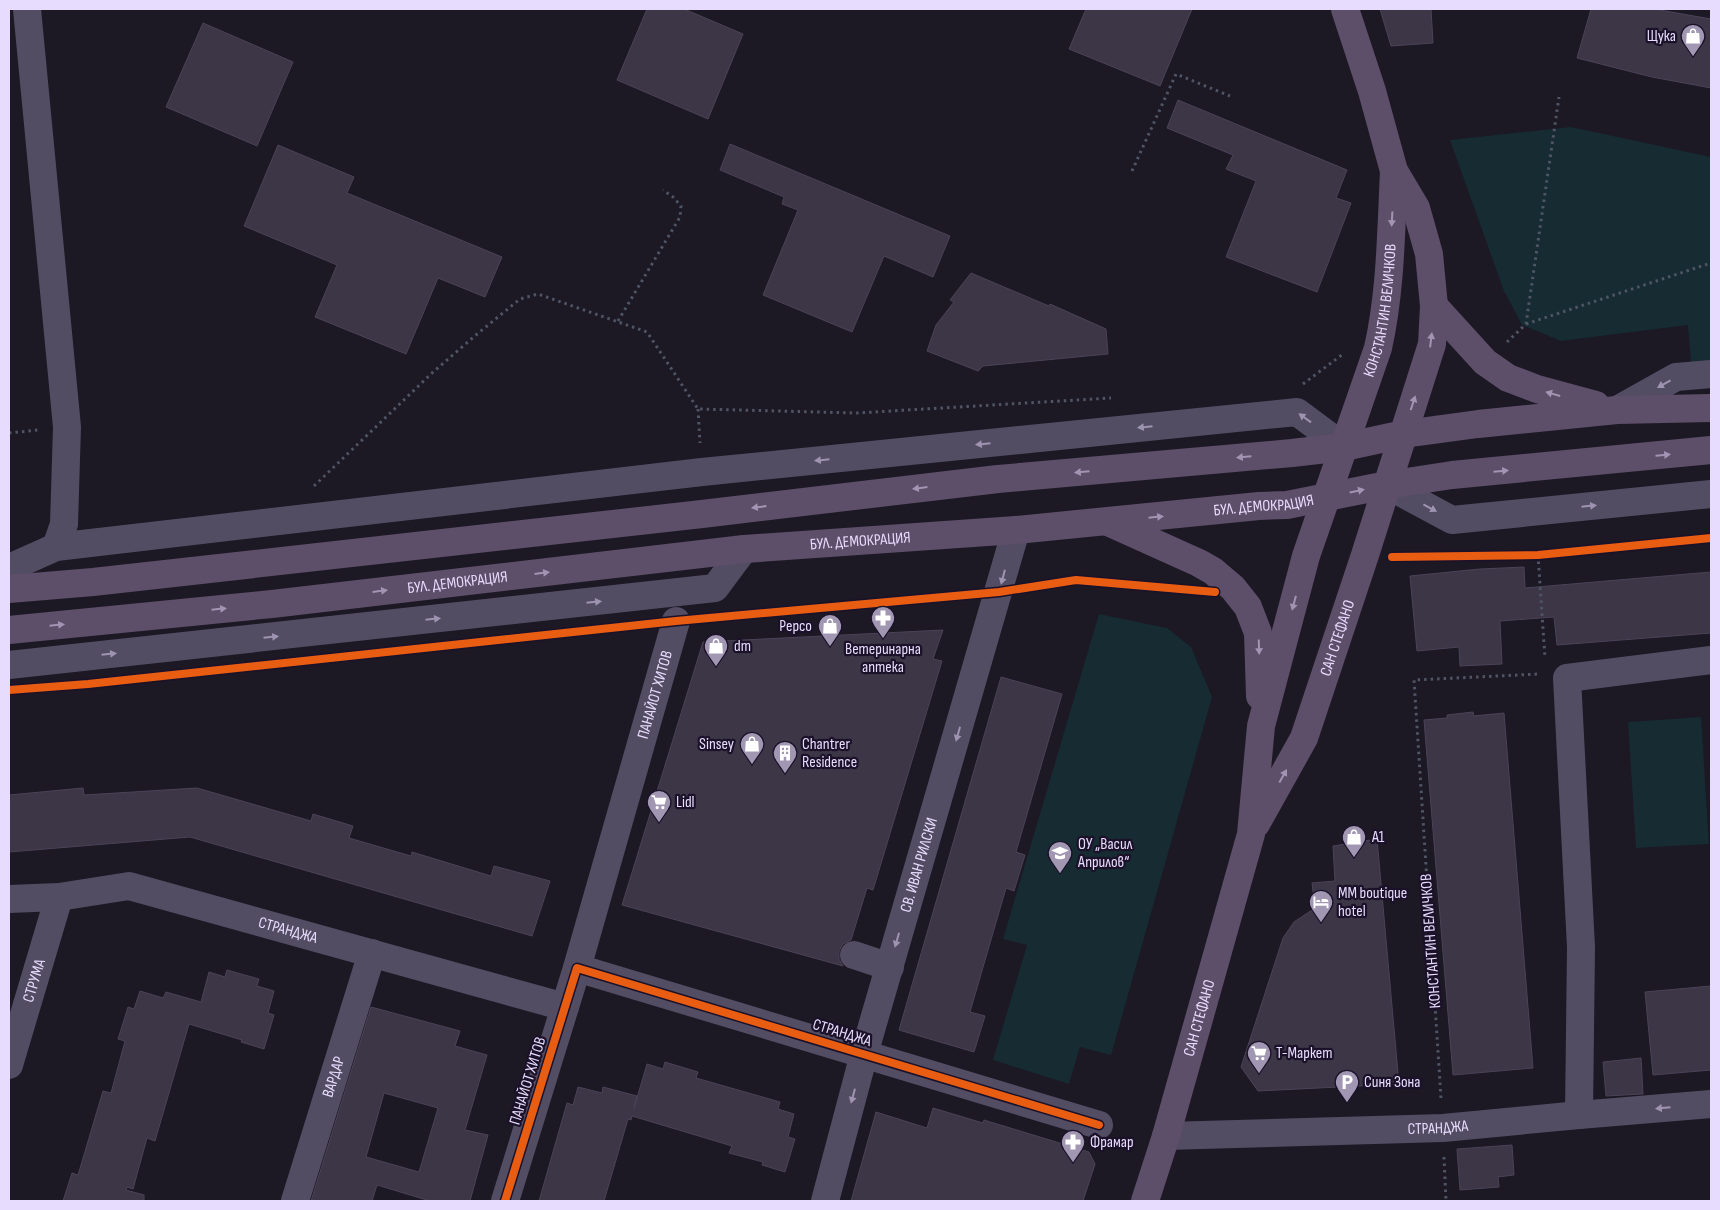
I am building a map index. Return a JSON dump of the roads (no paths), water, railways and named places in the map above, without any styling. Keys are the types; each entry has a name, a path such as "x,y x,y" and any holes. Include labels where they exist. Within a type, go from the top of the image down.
{"main road":[{"name":"КОНСТАНТИН ВЕЛИЧКОВ","path":"1345,9 1372,91 1394,171 1416,208 1429,254 1434,306 1432,344 1404,434"},
{"name":"КОНСТАНТИН ВЕЛИЧКОВ","path":"1344,446 1374,361 1384,320 1390,270 1394,171"},
{"path":"1434,306 1485,362 1508,378 1537,390 1617,410"},
{"path":"9,590 692,515 998,479 1292,453 1344,446 1404,434 1478,424 1617,410 1711,408"},
{"name":"САН СТЕФАНО","path":"1251,834 1304,738 1404,434"},
{"name":"САН СТЕФАНО","path":"1145,1201 1166,1136 1251,834 1261,726 1306,556 1344,446"},
{"name":"БУЛ. ДЕМОКРАЦИЯ","path":"9,630 272,604 744,549 1016,530 1259,506 1287,505 1387,485 1452,475 1711,450"},
{"path":"1107,522 1213,571 1233,588 1248,607 1258,633 1261,726"}],"street":[{"path":"27,9 67,427 64,524 56,547"},
{"path":"1617,410 1676,377 1711,374"},
{"path":"9,568 56,547 702,472 1297,412 1344,446"},
{"path":"1387,485 1452,520 1711,494"},
{"name":"СВ. ИВАН РИЛСКИ","path":"825,1201 864,1054 1016,530"},
{"path":"9,665 715,588 744,549"},
{"name":"ПАНАЙОТ ХИТОВ","path":"505,1201 577,968 676,621"},
{"path":"1579,1114 1581,947 1556,676 1711,660"},
{"name":"СТРАНДЖА","path":"9,899 59,897 129,886 565,1007"},
{"name":"СТРУМА","path":"9,1065 59,897"},
{"name":"ВАРДАР","path":"295,1201 372,953"},
{"path":"854,955 890,967"},
{"name":"СТРАНДЖА","path":"577,968 1099,1125"},
{"name":"СТРАНДЖА","path":"1166,1136 1443,1128 1579,1114 1711,1104"}],"place":[{"name":"Щука","path":"1693,57"},
{"name":"Ветеринарна аптека","path":"883,639"},
{"name":"Pepco","path":"830,647"},
{"name":"dm","path":"716,667"},
{"name":"Sinsey","path":"752,765"},
{"name":"Chantrer Residence","path":"785,774"},
{"name":"Lidl","path":"659,823"},
{"name":"A1","path":"1354,858"},
{"name":"ОУ „Васил Априлов“","path":"1060,874"},
{"name":"MM boutique hotel","path":"1321,923"},
{"name":"Т-Маркет","path":"1259,1074"},
{"name":"Синя Зона","path":"1347,1103"},
{"name":"Фрамар","path":"1073,1163"}]}
